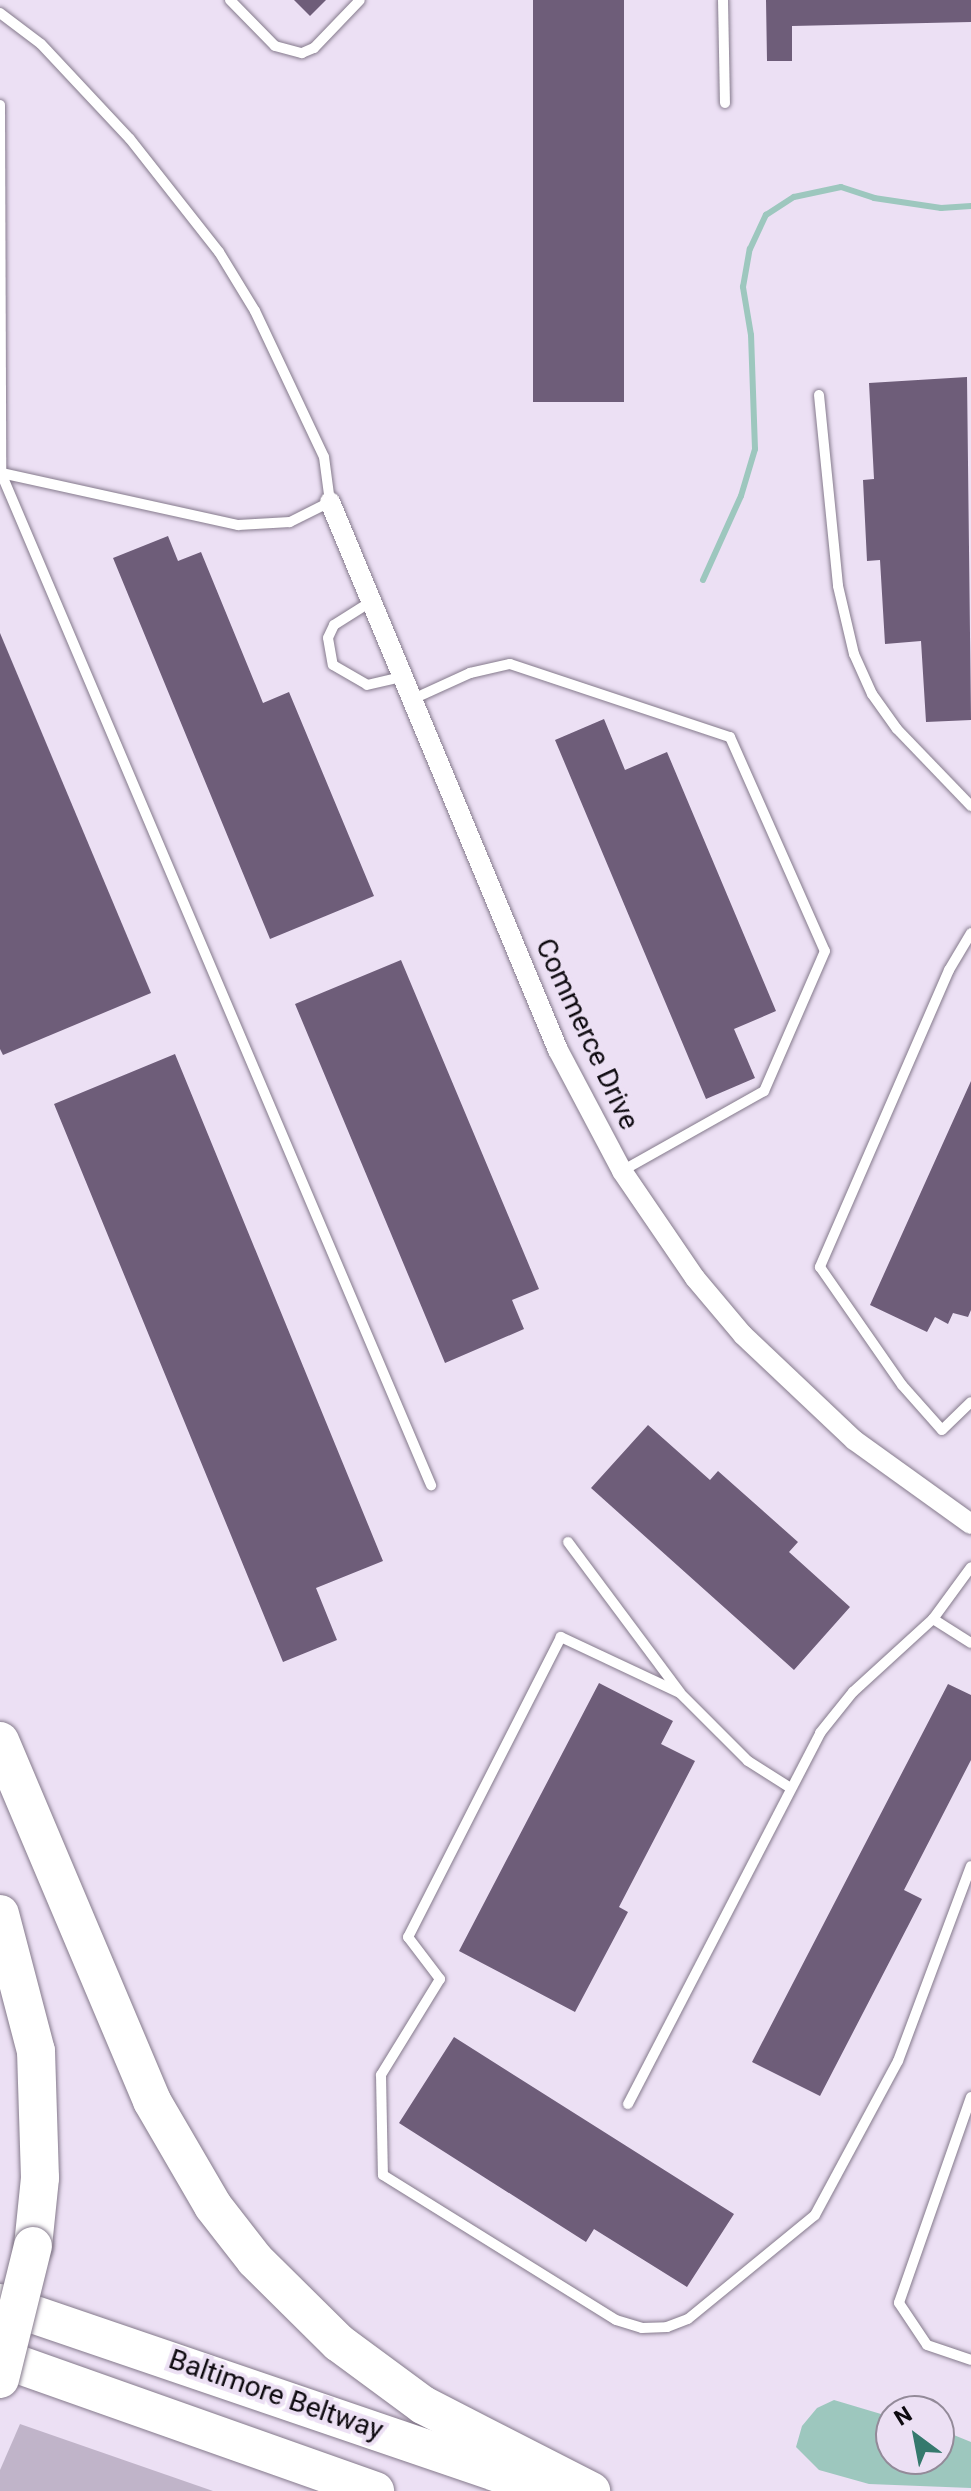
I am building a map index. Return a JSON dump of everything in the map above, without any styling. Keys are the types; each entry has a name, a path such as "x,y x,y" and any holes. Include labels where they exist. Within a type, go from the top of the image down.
{"highway":[{"path":"0,1741 152,2101 197,2181 255,2260 339,2343 423,2405 591,2491"},
{"path":"0,1914 36,2051 40,2178 33,2246 0,2379"},
{"name":"Baltimore Beltway","path":"0,2303 550,2491"},
{"name":"Baltimore Beltway","path":"0,2358 375,2491"}],"street":[{"name":"Commerce Drive","path":"330,502 558,1050 622,1171 695,1278 743,1335 854,1440 971,1524"}],"lane":[{"path":"230,0 275,46 302,53 314,48 360,0"},
{"path":"723,0 725,103"},
{"path":"0,13 41,44 130,139 219,252 255,311 324,457 330,502 290,522 238,525 1,473"},
{"path":"0,105 1,473 431,1485"},
{"path":"819,395 838,586 854,654 872,694 897,729 969,801"},
{"path":"372,601 334,625 328,638 333,665 367,685 404,677"},
{"path":"413,699 470,673 510,664 730,737 819,937 825,951 764,1091 622,1171"},
{"path":"970,936 820,1267 907,1392 942,1430 971,1402"},
{"path":"568,1542 680,1693 748,1761 789,1787"},
{"path":"628,2104 789,1787 853,1692 933,1619 971,1567"},
{"path":"933,1619 971,1643"},
{"path":"680,1693 561,1637 408,1937 440,1979 381,2075 383,2175 616,2320 642,2328 667,2327 688,2319 815,2215 898,2061 971,1866"},
{"path":"971,2097 899,2303 927,2345 971,2360"}],"shaded area":[{"path":"834,2400 875,2412 875,2475 955,2475 955,2436 971,2442 971,2488 869,2484 819,2470 796,2447 802,2426 817,2408"},
{"path":"20,2424 213,2491 0,2491 0,2470"}],"building":[{"path":"294,0 326,0 310,16"},
{"path":"533,0 624,0 624,402 533,402"},
{"path":"766,0 971,0 971,22 792,26 792,61 767,61"},
{"path":"967,377 971,720 926,722 921,641 885,644 880,560 867,561 863,480 874,479 869,383"},
{"path":"168,536 178,561 201,552 263,703 289,692 374,896 270,939 113,558"},
{"path":"0,633 151,993 3,1055 0,1049"},
{"path":"604,719 625,770 667,752 776,1011 734,1029 755,1078 706,1099 555,740"},
{"path":"401,960 539,1289 512,1300 524,1329 445,1363 295,1004"},
{"path":"175,1054 383,1561 316,1588 337,1640 283,1662 54,1104"},
{"path":"971,1081 971,1310 968,1317 953,1313 948,1324 935,1317 927,1332 870,1305"},
{"path":"648,1425 710,1480 718,1471 798,1542 789,1552 850,1607 794,1670 591,1488"},
{"path":"599,1683 673,1721 661,1744 695,1761 619,1907 628,1912 575,2012 459,1951"},
{"path":"948,1684 971,1695 971,1760 904,1890 922,1899 820,2096 752,2062"},
{"path":"454,2037 734,2214 687,2287 594,2229 586,2242 399,2123"}],"waterway":[{"path":"703,580 741,496 755,449 751,335 743,287 750,249 766,215 794,197 841,187 874,198 941,208 971,206"}]}
